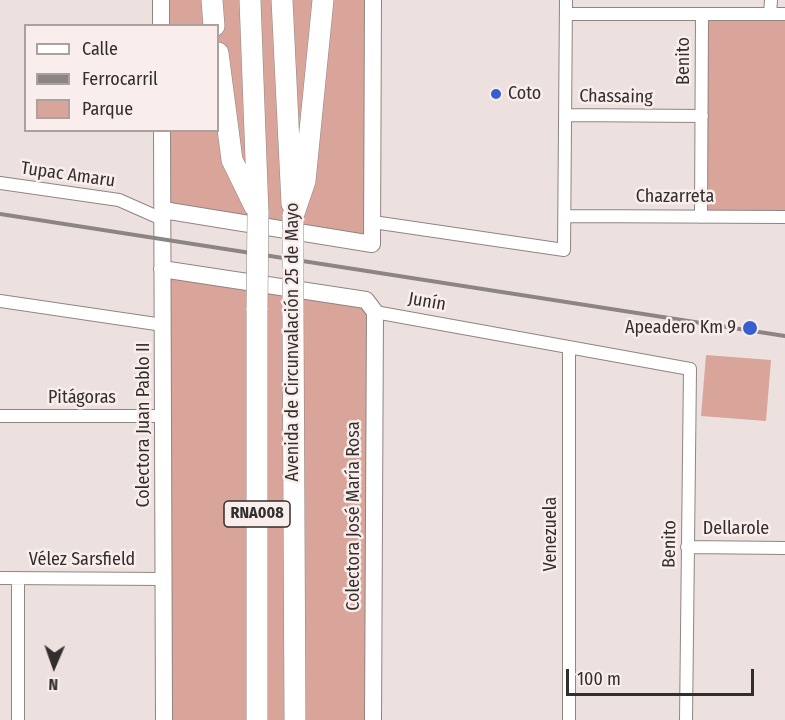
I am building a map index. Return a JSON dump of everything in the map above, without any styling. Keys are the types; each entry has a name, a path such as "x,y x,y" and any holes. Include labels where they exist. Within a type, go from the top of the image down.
{"highway":[{"path":"212,0 214,24"},
{"name":"Avenida de Circunvalación 25 de Mayo","path":"250,0 258,213 257,720"},
{"name":"Avenida de Circunvalación 25 de Mayo","path":"282,0 293,216 295,720"},
{"path":"293,216 305,181 323,0"},
{"path":"219,61 232,160 258,213"}],"main road":[{"path":"160,0 161,24"},
{"path":"162,215 372,244 373,0"},
{"name":"Colectora Juan Pablo II","path":"162,132 164,720"},
{"name":"Junín","path":"162,269 366,300 375,312"},
{"name":"Colectora José María Rosa","path":"373,720 375,312"}],"street":[{"path":"373,222 564,250 566,0"},
{"path":"770,14 771,0"},
{"path":"566,14 785,14"},
{"name":"Benito","path":"701,217 702,14"},
{"name":"Chassaing","path":"566,115 702,116"},
{"name":"Tupac Amaru","path":"0,183 119,200 162,215"},
{"name":"Chazarreta","path":"565,216 785,217"},
{"path":"0,301 163,326"},
{"name":"Junín","path":"375,312 690,369"},
{"name":"Venezuela","path":"569,347 569,720"},
{"name":"Benito","path":"686,720 690,369"},
{"name":"Pitágoras","path":"0,416 164,416"},
{"name":"Dellarole","path":"687,547 785,548"},
{"name":"Vélez Sarsfield","path":"0,578 164,579"},
{"path":"18,578 18,720"}],"green space":[{"path":"161,0 373,0 372,244 163,210 162,132 219,132 219,24 161,24"},
{"path":"702,14 785,14 785,217 701,217"},
{"path":"162,269 366,300 375,312 373,720 164,720"},
{"path":"706,355 771,360 766,421 701,416"}],"railway":[{"path":"0,214 785,336"}],"place":[{"name":"Coto","path":"496,94"},
{"name":"Apeadero Km 9","path":"750,328"}]}
